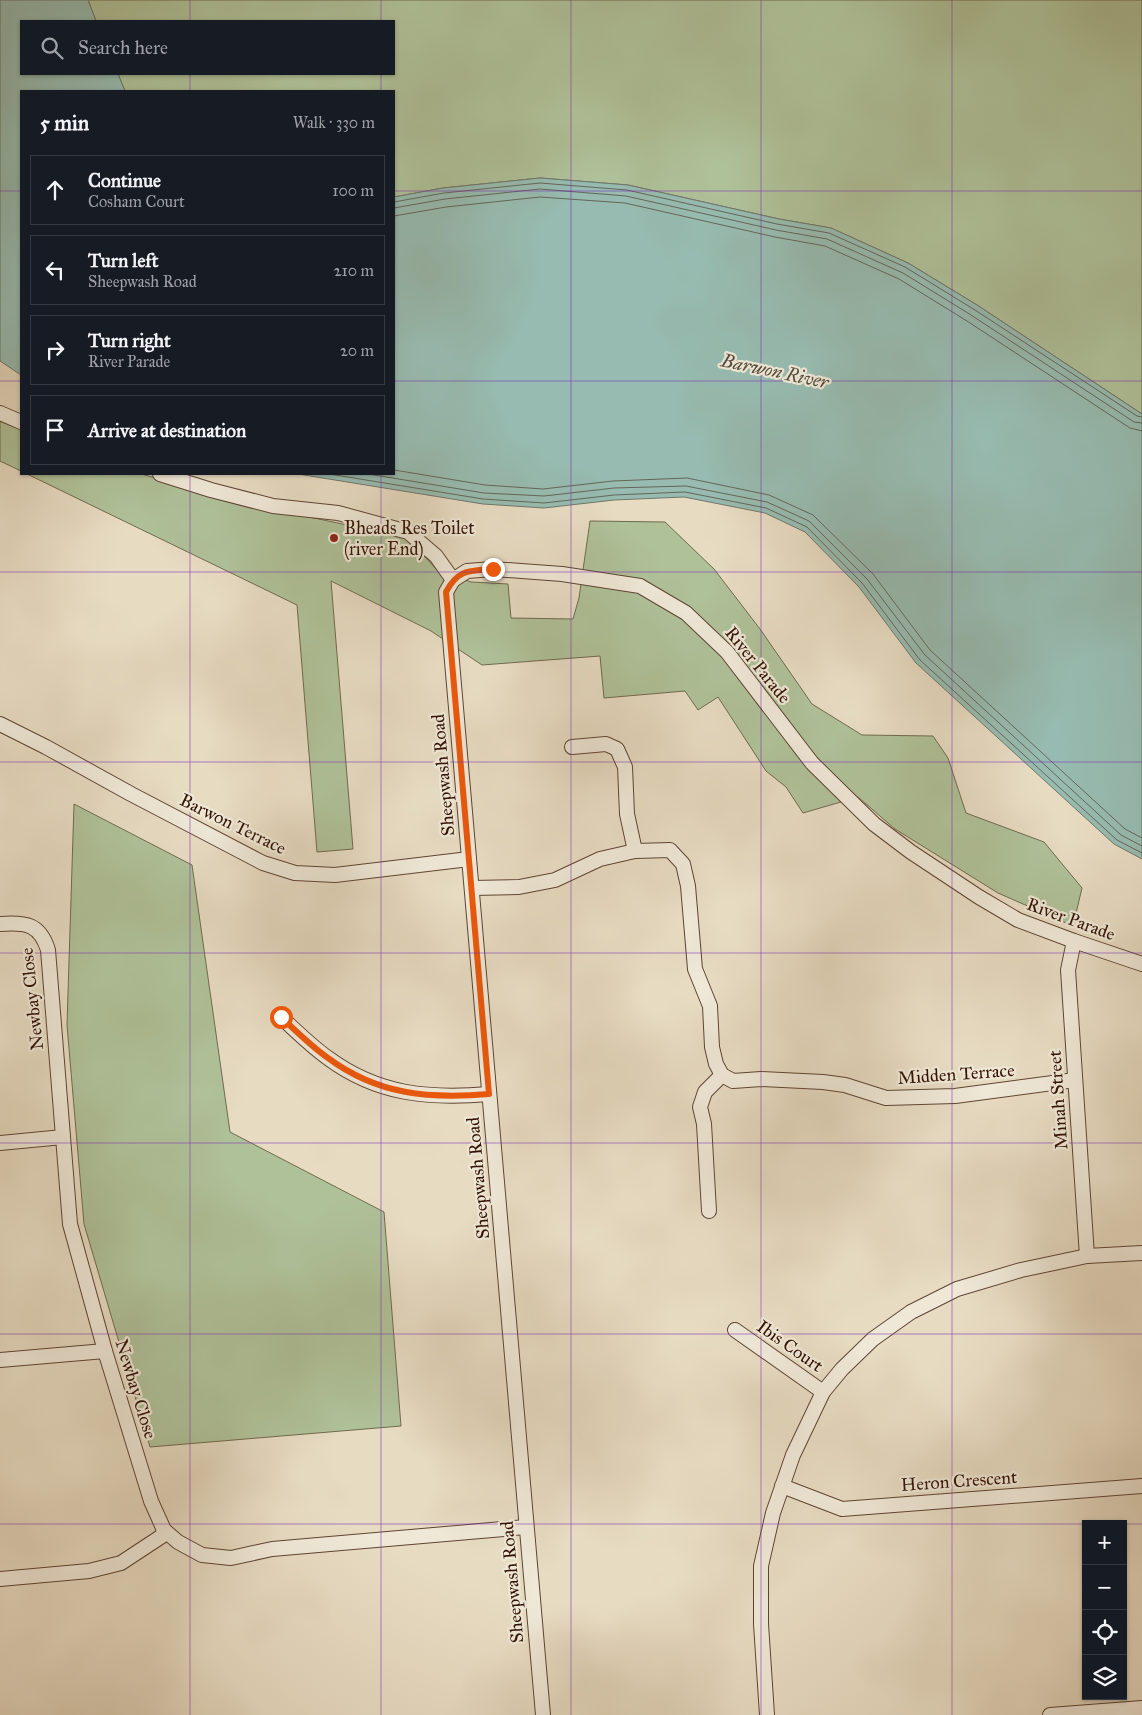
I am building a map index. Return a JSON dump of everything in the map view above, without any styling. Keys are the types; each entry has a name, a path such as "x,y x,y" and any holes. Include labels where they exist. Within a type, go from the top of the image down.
{"street":[{"path":"0,413 20,422"},
{"path":"163,475 272,506 338,514 408,532 436,556 452,580"},
{"name":"River Parade","path":"452,580 467,571 493,569 562,574 640,586 686,612 728,652 812,764 874,824 911,852 979,898 1018,920 1142,964"},
{"name":"Sheepwash Road","path":"452,580 446,592 543,1715"},
{"name":"Barwon Terrace","path":"0,724 263,863 295,873 335,876 469,859"},
{"path":"572,747 606,744 617,749 625,767 627,814 636,851"},
{"path":"472,888 519,887 555,880 600,859 636,851 670,850 683,864 688,886 695,968 710,1006 712,1047 716,1064 722,1076 705,1092 700,1107 704,1124 709,1211"},
{"name":"Newbay Close","path":"0,924 25,924 38,930 44,938 48,950 70,1224 105,1351 151,1501 164,1530 178,1542 202,1555 231,1558 272,1550 526,1527"},
{"name":"Minah Street","path":"1074,941 1068,970 1087,1256"},
{"path":"281,1017 327,1058 348,1072 371,1082 403,1092 433,1096 456,1097 489,1094"},
{"name":"Midden Terrace","path":"722,1076 733,1081 762,1079 824,1082 845,1085 886,1098 955,1096 1075,1080"},
{"path":"0,1143 63,1137"},
{"path":"768,1715 761,1624 761,1566 773,1513 793,1455 823,1392 842,1369 873,1339 911,1312 957,1289 1021,1270 1087,1256 1142,1252"},
{"name":"Ibis Court","path":"735,1330 823,1392"},
{"path":"0,1360 105,1351"},
{"name":"Heron Crescent","path":"782,1486 842,1509 1142,1486"},
{"path":"0,1579 89,1571 121,1563 162,1536 164,1530"},
{"path":"1050,1715 1142,1708"}],"green space":[{"path":"88,0 1142,0 1142,414 977,305 908,263 831,228 779,219 628,185 540,178 443,188 395,197 395,90 125,90 118,75 395,75 395,20 96,20"},
{"path":"0,419 20,427 20,471 0,461"},
{"path":"29,475 145,475 286,512 408,538 437,570 471,582 508,584 511,618 573,619 579,598 590,521 665,522 714,569 760,629 812,704 862,735 933,736 948,758 966,813 1044,842 1082,888 1073,926 998,893 895,829 858,797 803,813 786,787 766,771 718,697 698,710 685,691 604,698 600,656 482,665 431,631 331,581 353,849 317,852 297,605"},
{"path":"74,804 192,865 230,1132 384,1212 401,1426 150,1447 84,1224 67,1025"}],"water":[{"path":"0,0 88,0 96,20 20,20 20,75 118,75 125,90 20,90 20,374 0,361"},
{"name":"Barwon River","path":"540,178 628,185 779,219 831,228 908,263 977,305 1142,414 1142,859 1114,844 916,663 859,587 805,532 765,513 684,497 614,500 544,508 483,504 304,475 395,475 395,197 443,188"}],"place":[{"name":"Bheads Res Toilet (river End)","path":"334,538"}],"route":[{"path":"281,1017 327,1058 348,1072 371,1082 403,1092 433,1096 456,1097 489,1094 446,592 452,580 467,571 493,569"}]}
